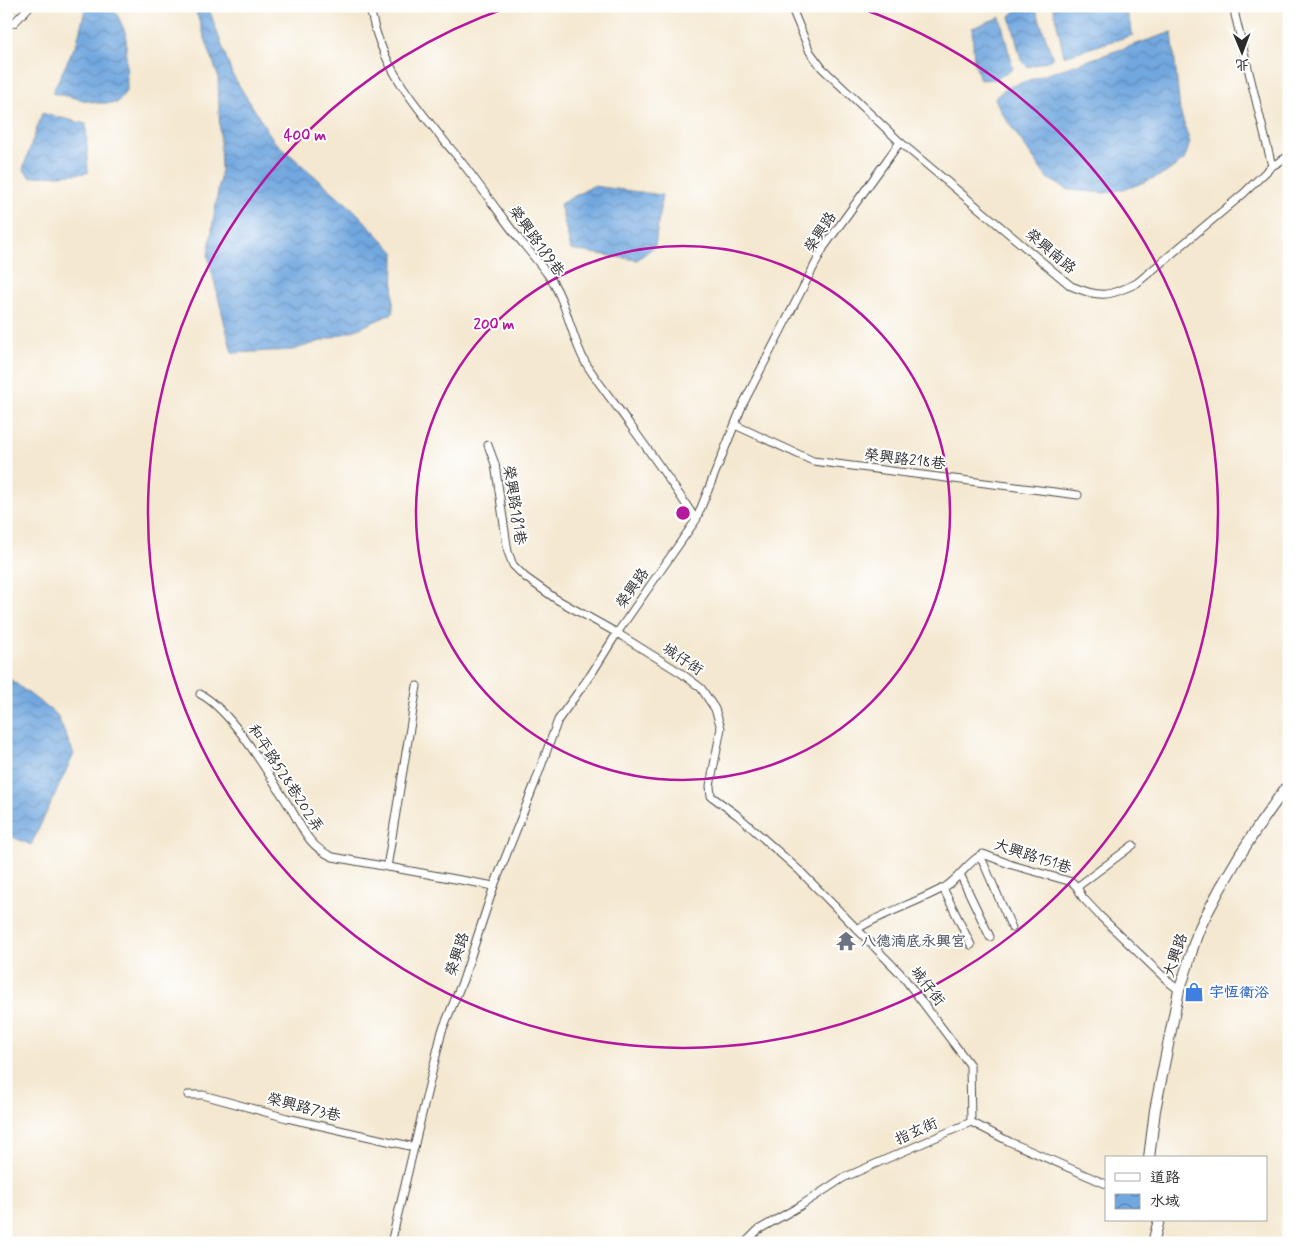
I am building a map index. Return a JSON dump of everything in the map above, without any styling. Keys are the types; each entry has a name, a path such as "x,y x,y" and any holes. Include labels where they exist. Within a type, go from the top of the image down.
{"street":[{"path":"6,25 14,23 30,6"},
{"name":"榮興路189巷","path":"370,6 377,38 413,104 471,174 549,276 564,305 572,333 580,351 601,388 666,473 696,520"},
{"path":"791,6 810,52 822,68 900,142"},
{"path":"1235,6 1272,166"},
{"name":"榮興路","path":"391,1243 442,1031 463,980 494,886 558,720 696,520 743,404 824,247 900,142"},
{"name":"榮興南路","path":"900,142 1071,286 1093,294 1105,295 1119,292 1137,283 1243,194 1272,166 1289,156"},
{"name":"榮興路218巷","path":"735,426 813,461 1078,496"},
{"name":"榮興路181巷","path":"488,446 495,464 508,552 513,566 556,599 617,633"},
{"name":"城仔街","path":"617,633 702,688 716,709 721,728 710,786 710,796 737,815 800,870 901,974 970,1065 971,1122"},
{"path":"387,867 417,686"},
{"name":"和平路528巷202弄","path":"200,694 212,700 241,733 292,811 309,841 322,853 333,857 494,886"},
{"name":"大興路","path":"1149,1156 1155,1110 1179,990 1202,922 1245,849 1275,802 1289,784"},
{"path":"1077,886 1133,845"},
{"name":"大興路151巷","path":"857,929 876,917 912,904 943,888 968,867 974,858 983,854 1012,865 1072,882 1077,886 1083,898 1106,922 1179,990"},
{"path":"980,855 1012,928"},
{"path":"960,874 990,937"},
{"path":"943,888 971,945"},
{"name":"榮興路73巷","path":"188,1095 203,1095 287,1118 414,1147"},
{"path":"971,1122 1010,1142 1105,1184"},
{"name":"指玄街","path":"745,1243 758,1230 843,1178 971,1122"},
{"path":"1153,1243 1158,1222"}],"water":[{"path":"86,6 110,6 117,14 126,34 127,90 117,103 98,103 52,93 77,42"},
{"path":"194,6 208,6 232,74 274,141 355,211 394,252 393,313 358,329 293,350 232,353 208,256 221,171 218,76"},
{"path":"1053,6 1125,6 1133,35 1064,56"},
{"path":"1028,10 1037,12 1053,59 1028,67 1021,60 1010,16 1015,11"},
{"path":"1000,17 1013,69 996,79 980,80 974,61 972,28"},
{"path":"1172,32 1180,111 1190,143 1184,160 1164,174 1132,187 1106,193 1069,190 1047,178 1001,112 995,98 1006,88"},
{"path":"42,113 86,124 88,173 30,177 23,169"},
{"path":"593,186 662,195 655,246 637,260 571,250 560,204"},
{"path":"6,676 57,715 74,754 31,845 6,834"}],"place":[{"name":"八德湳底永興宮","path":"846,941"},
{"name":"宇恆衛浴","path":"1194,992"}]}
